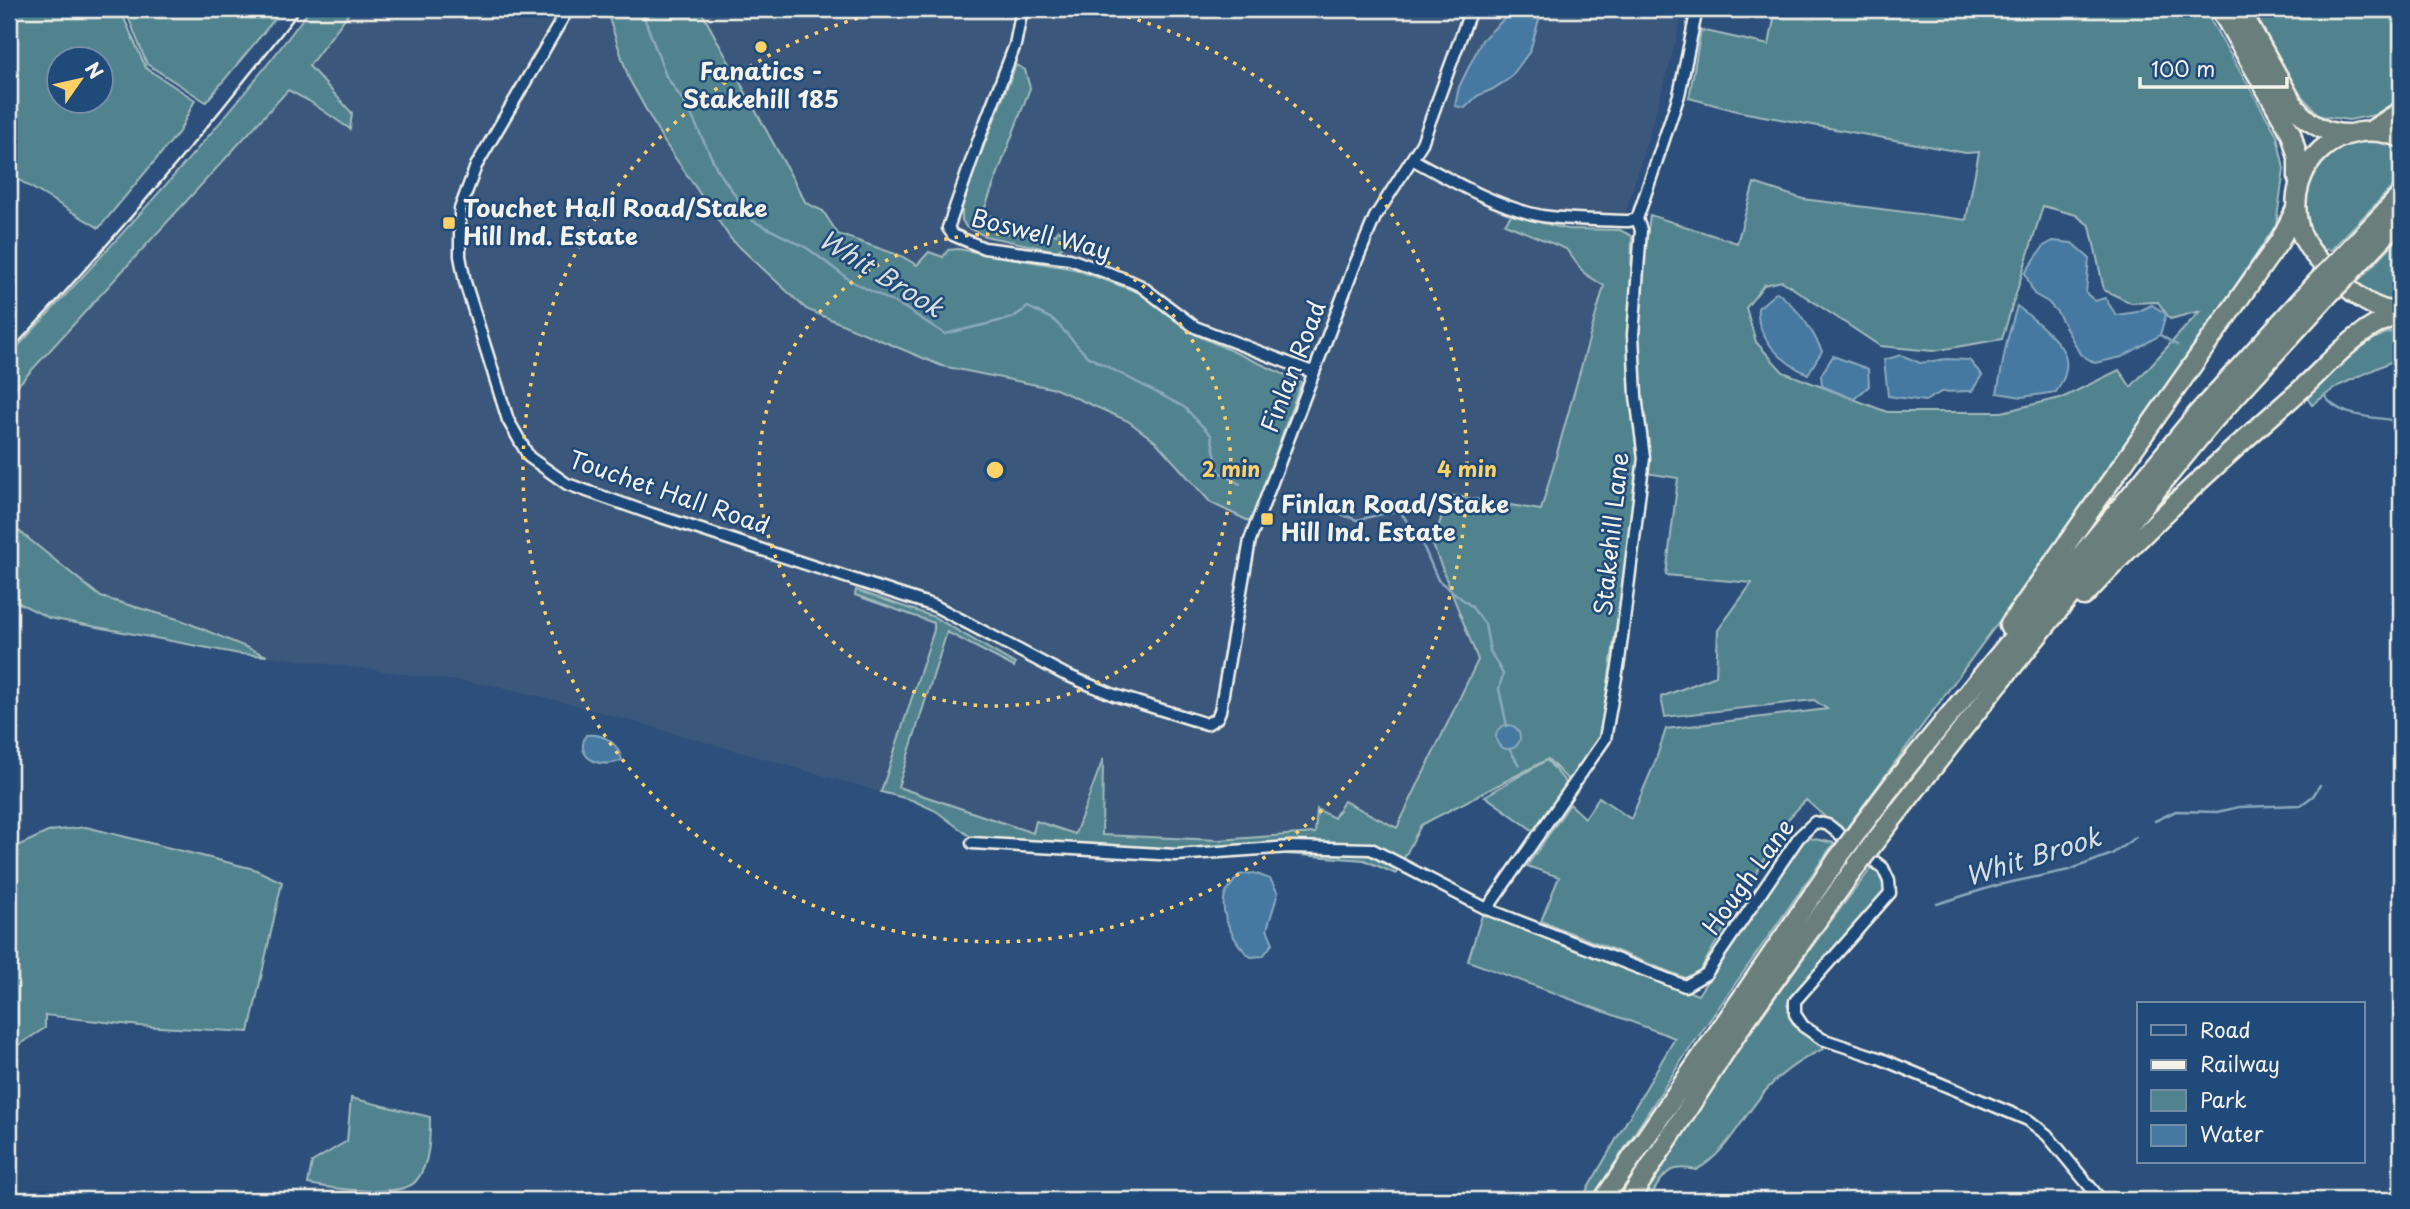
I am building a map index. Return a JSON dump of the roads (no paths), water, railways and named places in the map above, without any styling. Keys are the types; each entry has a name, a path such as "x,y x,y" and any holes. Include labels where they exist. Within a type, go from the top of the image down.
{"highway":[{"path":"2220,9 2291,133 2298,158 2296,201 2299,229 2304,241 2321,263 2366,303 2389,312 2401,313"},
{"path":"2240,9 2295,107 2306,120 2326,131 2348,134 2370,131 2401,138"},
{"path":"2370,131 2401,111"},
{"path":"1603,1200 1838,858 2059,556 2279,242 2296,201 2303,173 2314,156 2328,144 2348,134"},
{"path":"2342,269 2401,195"},
{"path":"1897,779 2198,413 2342,269 2401,219"},
{"path":"1629,1200 1742,1025 1857,865 1939,759 2325,286"},
{"path":"1939,759 2143,533 2356,338 2373,325 2401,313"}],"street":[{"name":"Touchet Hall Road","path":"568,9 476,166 460,209 460,256 465,282 508,421 529,457 567,484 935,606 1064,674 1114,695 1201,723 1212,722"},
{"name":"Boswell Way","path":"1022,9 1015,45 948,228 953,235 984,248 1070,259 1130,281 1141,286 1195,327 1312,372"},
{"name":"Finlan Road","path":"1212,722 1220,711 1250,540 1312,372 1375,217 1422,143 1471,9"},
{"name":"Stakehill Lane","path":"1487,909 1605,739 1619,661 1644,458 1633,365 1641,230 1637,219 1679,95 1696,9"},
{"path":"1412,159 1443,176 1525,212 1567,218 1629,221 1637,219"},
{"name":"Hough Lane","path":"1487,909 1685,986 1706,974 1799,837 1815,822 1828,825 1883,868 1889,881 1890,893 1795,1001 1795,1014 1803,1026 1822,1039 1879,1058 2028,1120 2047,1135 2101,1200"},
{"path":"972,843 1176,855 1290,847 1371,849 1487,909"}],"water":[{"path":"1511,9 1542,9 1530,51 1510,78 1477,96 1465,108 1455,106 1459,87 1482,40"},
{"path":"2053,241 2072,243 2089,258 2086,293 2095,301 2105,298 2116,315 2137,312 2152,305 2166,314 2160,335 2122,357 2095,363 2080,354 2058,313 2048,302 2034,294 2025,273 2044,246"},
{"path":"1777,292 1803,319 1822,351 1808,374 1780,356 1761,329 1758,308"},
{"path":"2017,306 2051,336 2065,355 2065,375 2056,392 2022,397 1997,393"},
{"path":"1901,355 1920,363 1946,359 1969,360 1982,375 1972,391 1941,392 1925,401 1888,396 1884,360"},
{"path":"1833,356 1868,369 1869,386 1854,399 1822,386 1821,375"},
{"path":"1508,725 1516,729 1520,737 1516,745 1508,749 1500,745 1496,737 1500,729"},
{"path":"586,735 609,740 617,748 622,760 607,764 592,760 584,750"},
{"path":"1254,873 1270,879 1278,893 1267,929 1273,943 1263,956 1251,957 1234,937 1226,919 1224,901 1227,891 1239,875"}],"waterway":[{"name":"Whit Brook","path":"641,9 666,76 688,108 717,169 753,221 807,248 851,281 905,308 945,334 1012,318 1028,307 1054,320 1087,356 1184,407 1211,435 1219,472 1240,484"},
{"path":"2160,335 2177,345"},
{"path":"2324,395 2345,412 2391,420 2401,444"},
{"name":"Whit Brook","path":"1302,511 1335,512 1357,520 1399,510 1421,541 1438,580 1471,606 1485,624 1490,651 1503,674 1499,689 1507,726"},
{"name":"Whit Brook","path":"1510,750 1519,765"},
{"name":"Whit Brook","path":"2155,821 2176,811 2217,812 2239,807 2301,805 2313,796 2320,785"},
{"name":"Whit Brook","path":"1937,904 1998,885 2069,870 2112,854 2136,837"}],"railway":[{"path":"9,353 159,184 301,9"}],"place":[{"name":"Fanatics - Stakehill 185","path":"761,47"},
{"name":"Touchet Hall Road/Stake Hill Ind. Estate","path":"449,223"},
{"name":"Finlan Road/Stake Hill Ind. Estate","path":"1267,519"}]}
